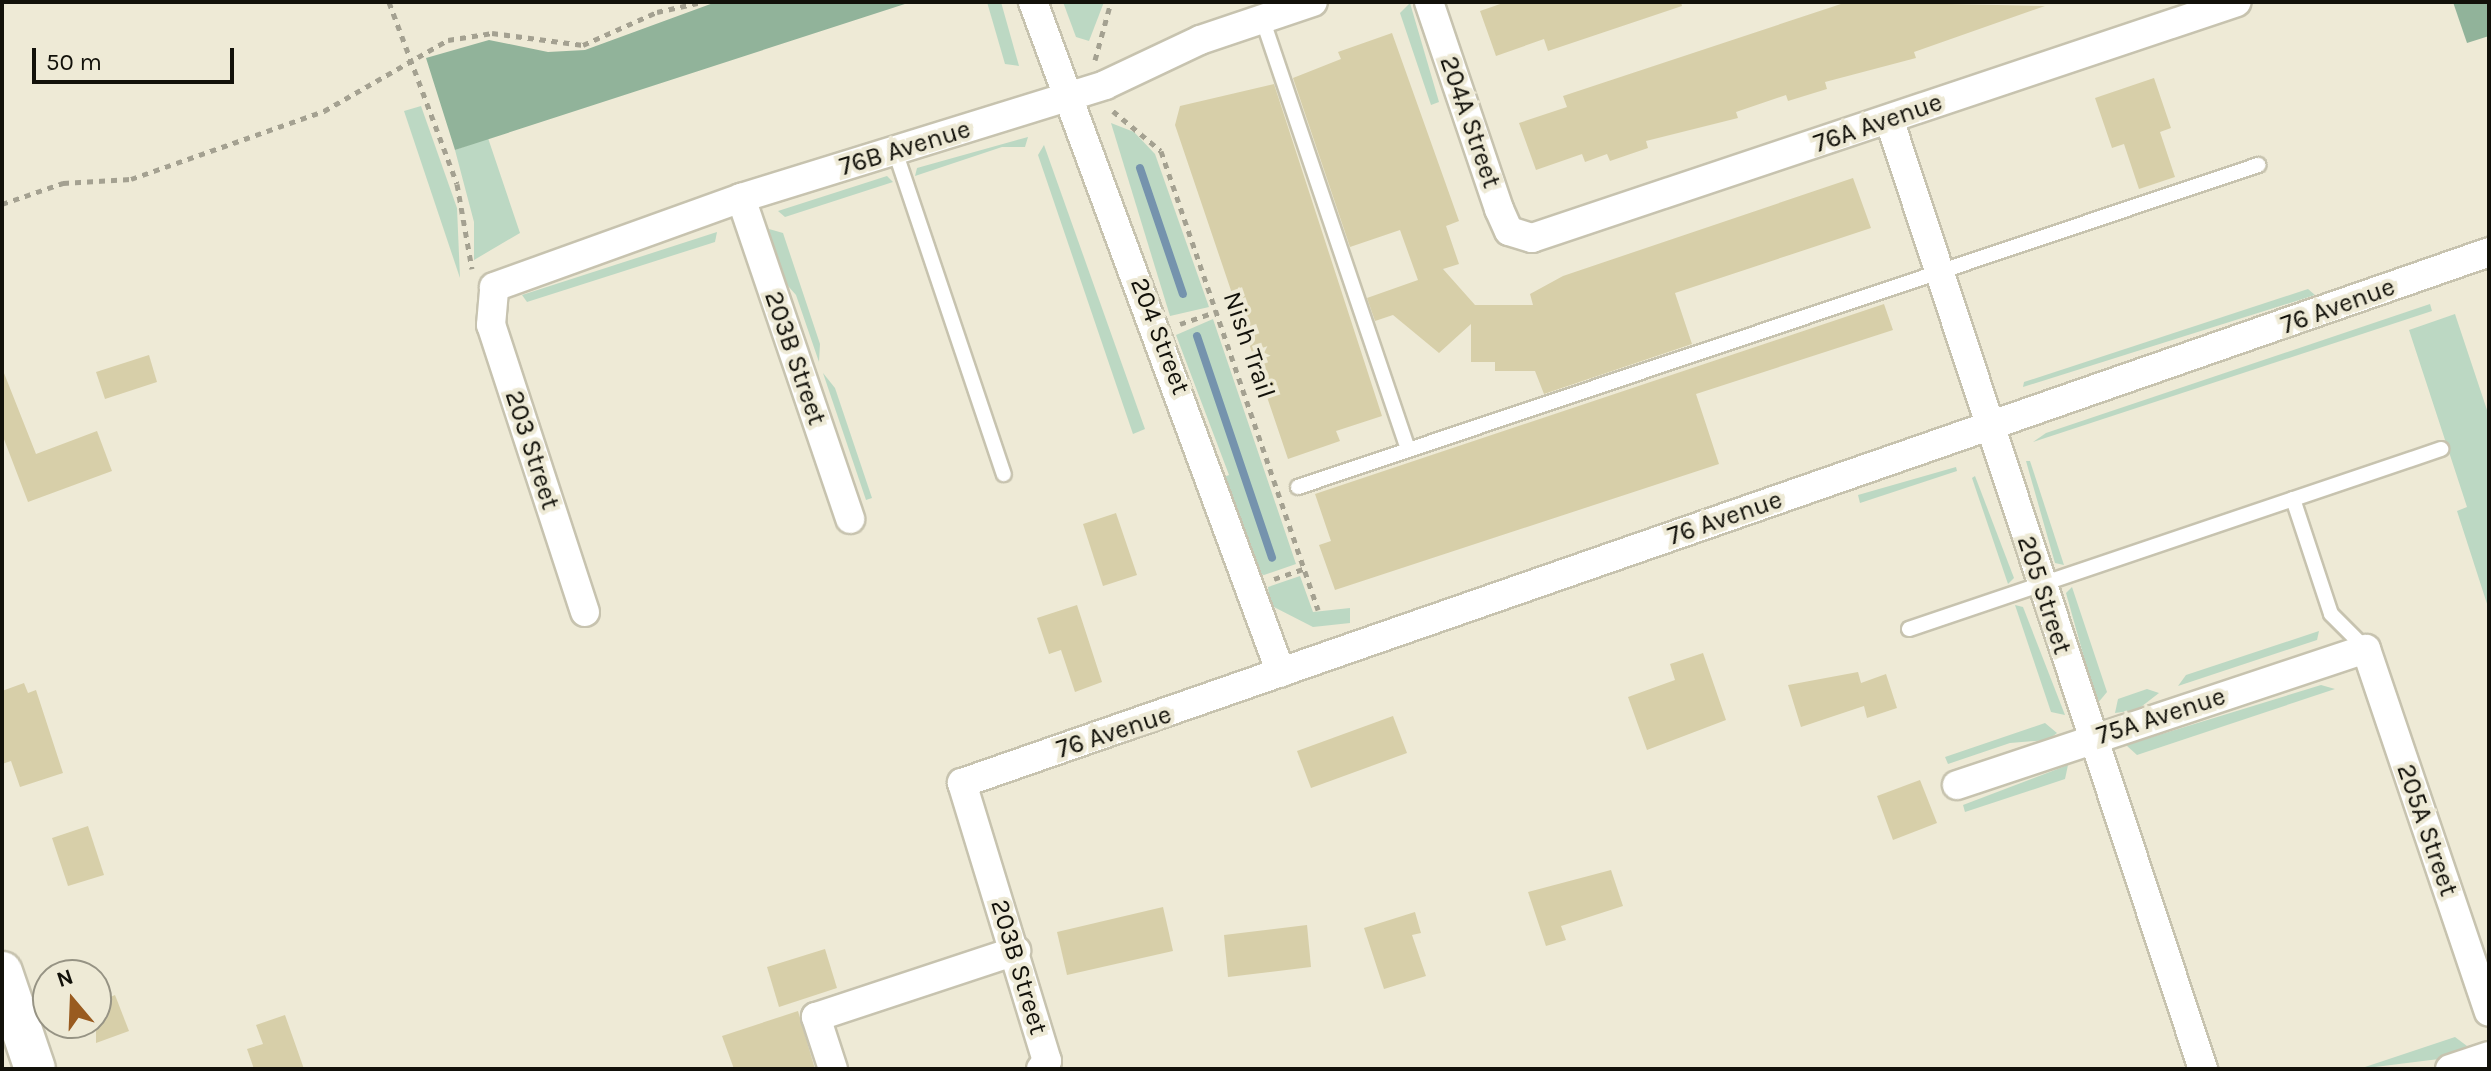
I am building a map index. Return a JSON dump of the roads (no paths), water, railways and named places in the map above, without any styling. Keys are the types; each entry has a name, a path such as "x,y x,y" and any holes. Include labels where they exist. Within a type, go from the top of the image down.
{"main road":[{"path":"2,972 26,1067"}],"street":[{"name":"204 Street","path":"1033,2 1065,97 1160,331 1281,673"},
{"name":"76B Avenue","path":"494,287 741,198 1065,97 1262,18 1313,2"},
{"name":"204A Street","path":"1429,2 1499,209 1518,238"},
{"name":"76A Avenue","path":"1518,238 1889,119 2172,13 2237,2"},
{"name":"205 Street","path":"1889,119 1942,271 2040,586 2203,1069"},
{"name":"203B Street","path":"741,198 850,519"},
{"name":"76 Avenue","path":"962,783 1990,429 2489,252"},
{"name":"203 Street","path":"494,287 491,325 585,612"},
{"name":"75A Avenue","path":"1957,785 2366,649"},
{"name":"205A Street","path":"2366,649 2489,1012"},
{"name":"203B Street","path":"962,783 1016,951 1044,1065"},
{"path":"833,1069 816,1017 1016,951"},
{"path":"2450,1069 2489,1056"}],"lane":[{"path":"1262,18 1408,449"},
{"path":"895,151 1004,474"},
{"path":"1298,487 2258,165"},
{"path":"1909,629 2441,449"},
{"path":"2293,499 2331,614 2366,649"}],"waterway":[{"path":"1140,168 1183,294"},
{"path":"1197,336 1272,558"}]}
